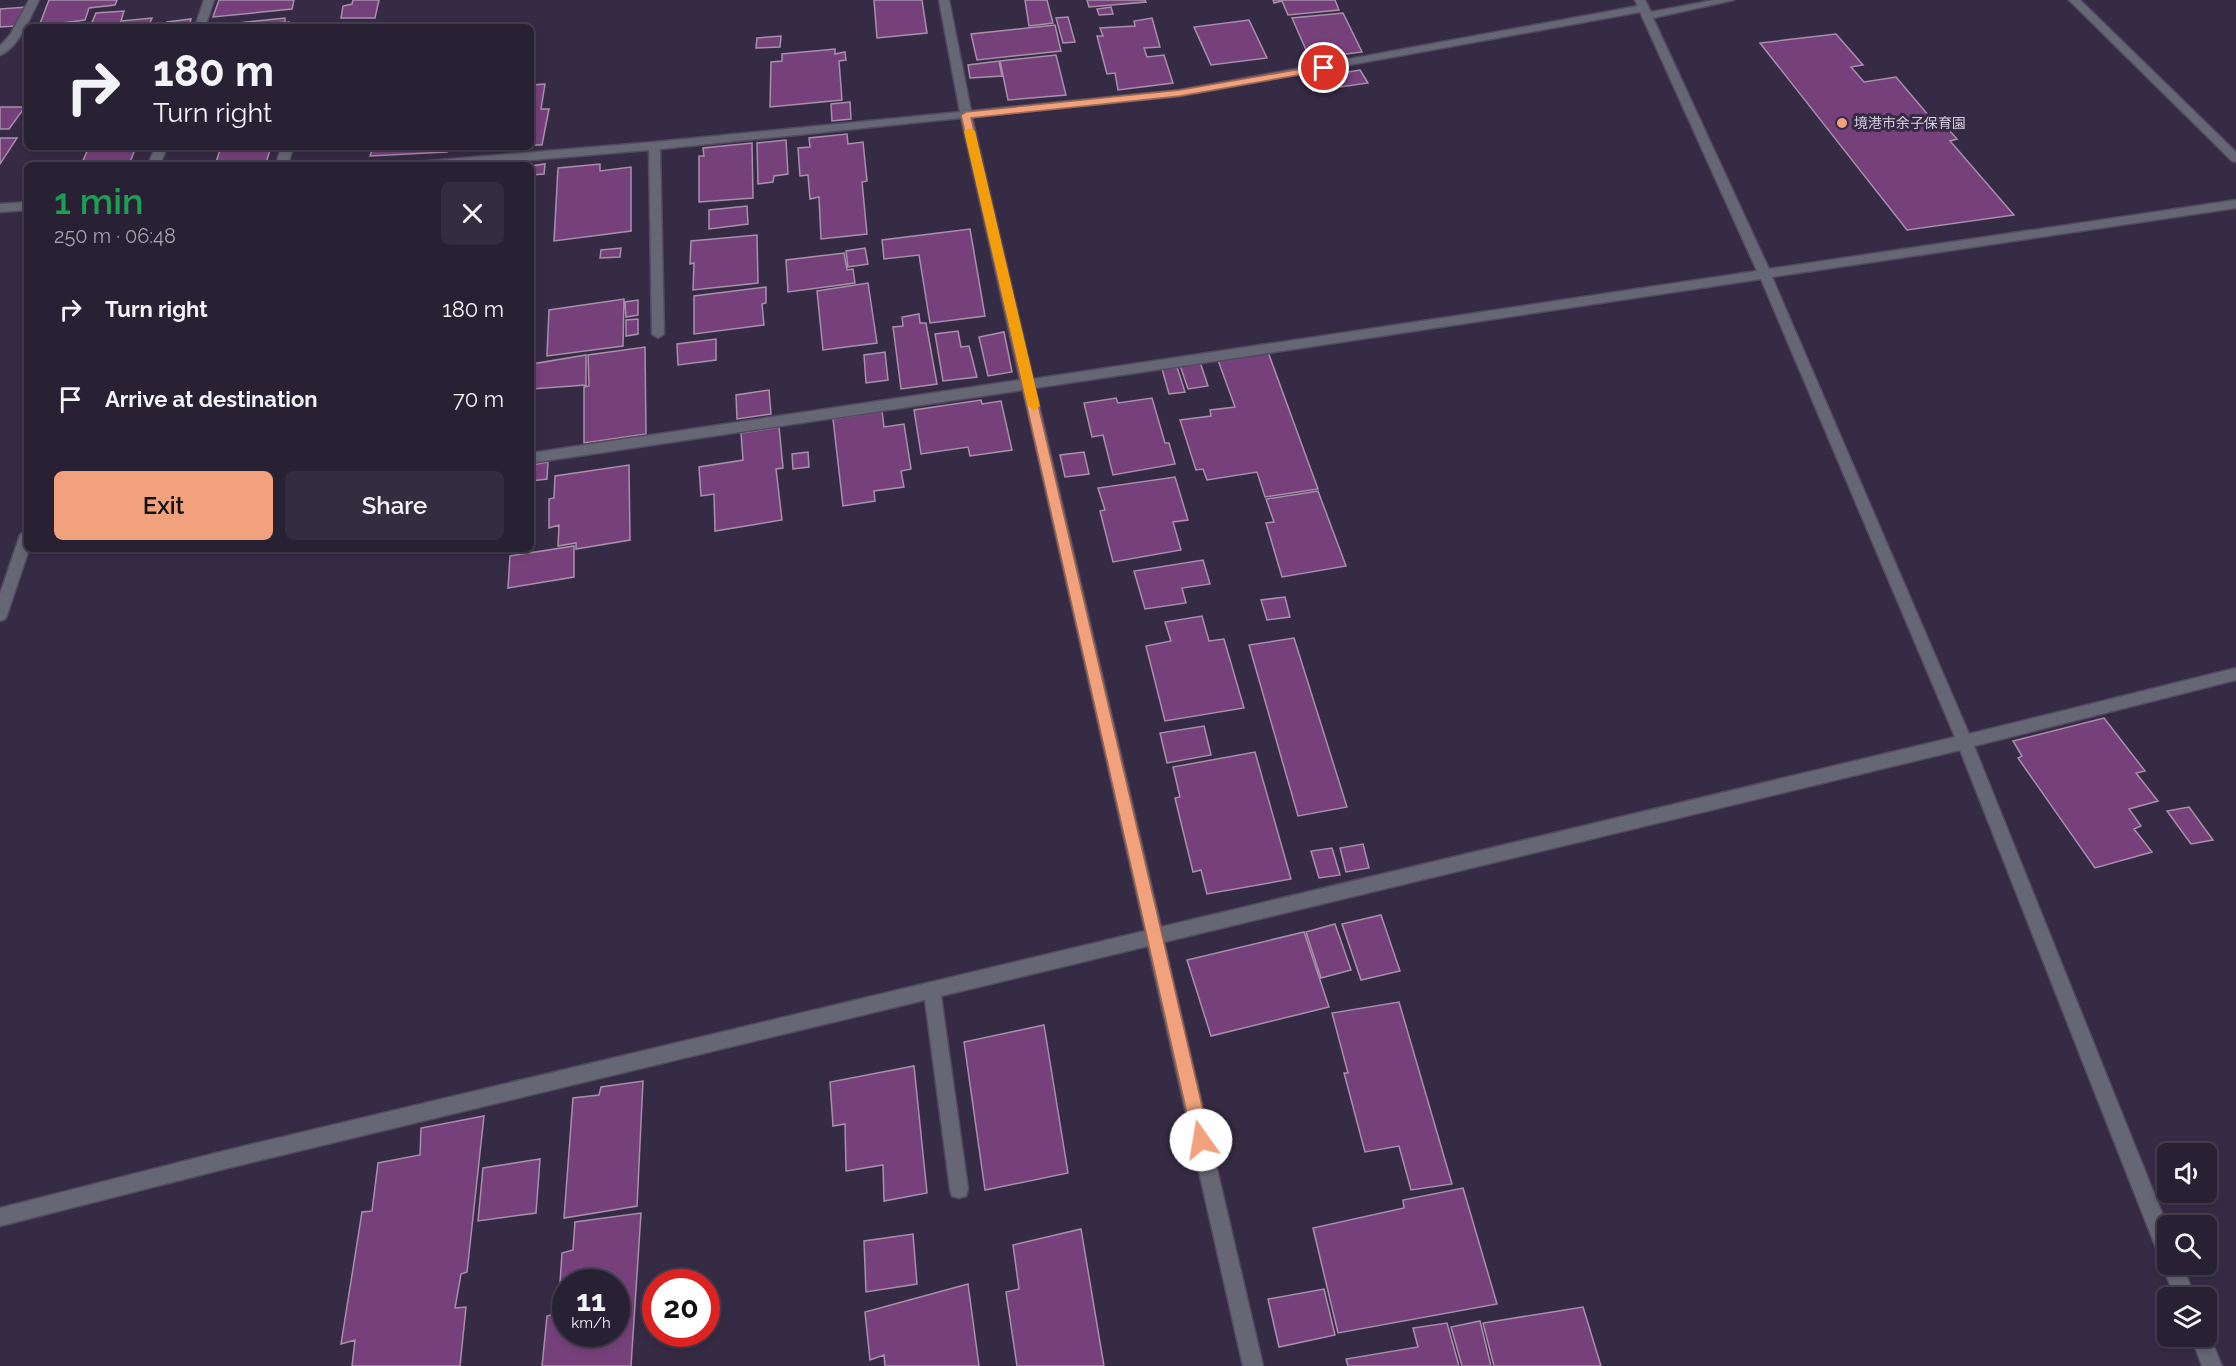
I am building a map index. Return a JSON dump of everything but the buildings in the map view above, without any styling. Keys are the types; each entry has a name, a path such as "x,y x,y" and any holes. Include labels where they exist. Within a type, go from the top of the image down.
{"street":[{"path":"0,52 14,36 34,0"},
{"path":"201,24 209,0"},
{"path":"944,0 966,115 1253,1366"},
{"path":"464,162 654,146 1180,93 1644,8 1729,0"},
{"path":"2074,0 2236,158"},
{"path":"1644,8 1765,275 1965,742 2157,1225"},
{"path":"654,146 658,334"},
{"path":"534,458 2236,204"},
{"path":"0,208 24,206"},
{"path":"0,615 24,544"},
{"path":"0,1217 224,1160 932,991 1556,838 1965,742 2236,674"},
{"path":"932,991 959,1189"},
{"path":"2205,1347 2212,1366"}],"slow traffic":[{"path":"970,131 1034,406"}],"place":[{"name":"境港市余子保育園","path":"1842,123"}],"route":[{"path":"1201,1140 966,115 1180,93 1324,68"}]}
